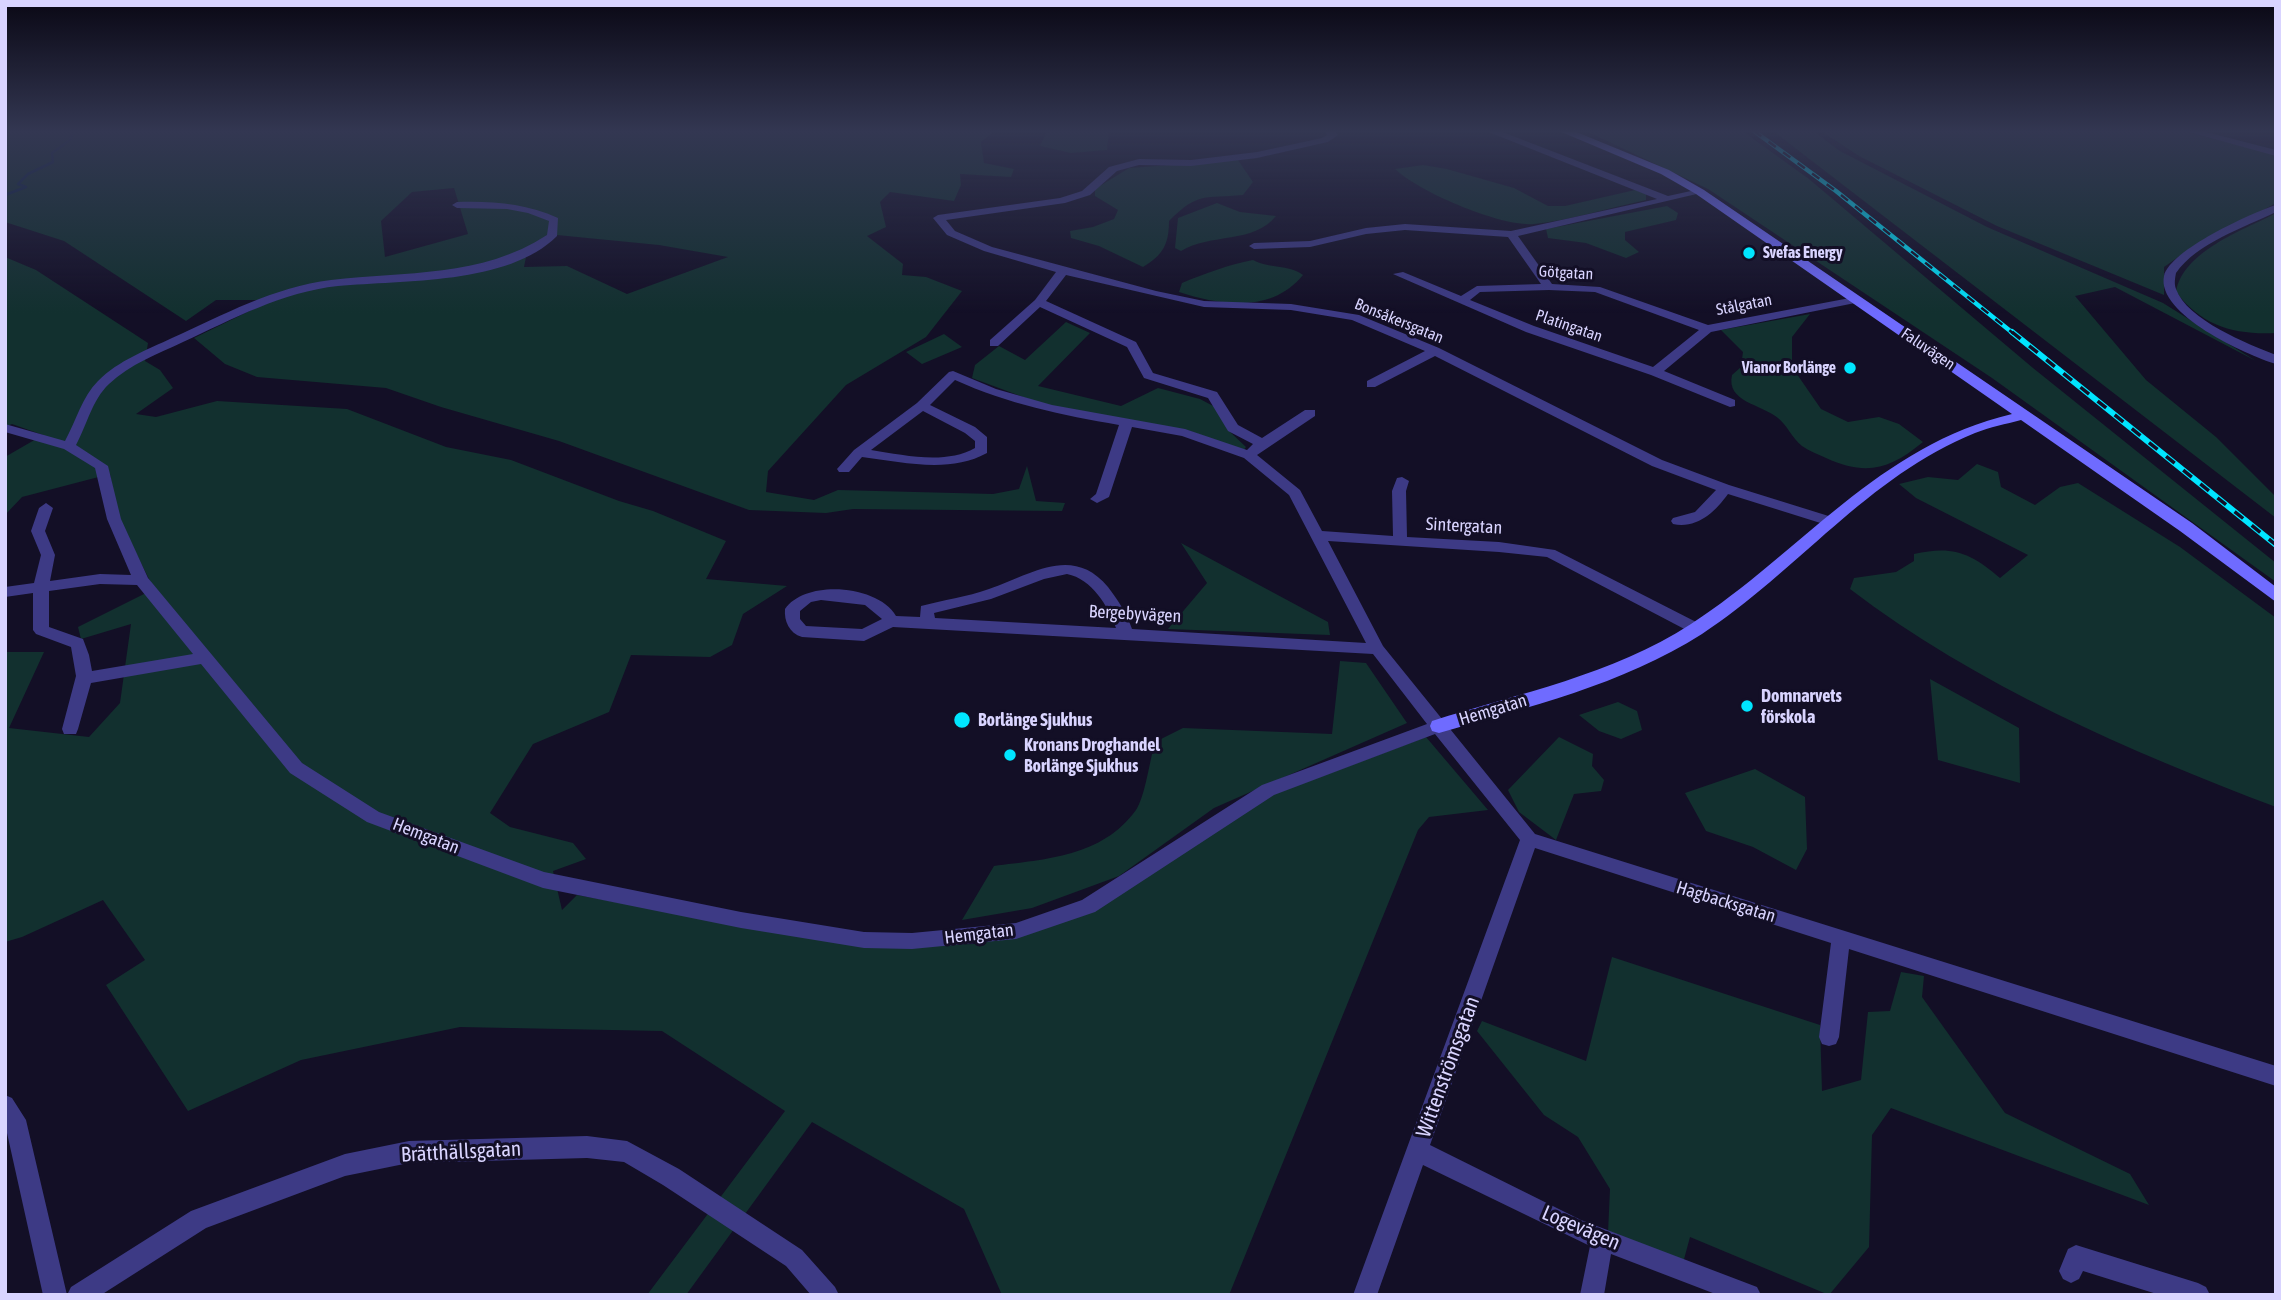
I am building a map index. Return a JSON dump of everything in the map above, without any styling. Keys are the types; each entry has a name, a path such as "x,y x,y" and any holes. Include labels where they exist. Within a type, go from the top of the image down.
{"street":[{"name":"Bonsåkersgatan","path":"1088,192 1061,201 938,218 951,233 988,249 1063,271 1204,304 1291,307 1355,317 1435,351 1657,463 1724,488 1830,521"},
{"path":"1648,192 1667,199"},
{"path":"1254,246 1310,244 1366,231 1405,227 1511,233 1700,192"},
{"name":"Faluvägen","path":"1700,192 2186,527 2276,596"},
{"path":"69,446 80,428 88,404 104,382 147,355 235,313 312,287 433,276 485,267 521,256 552,236 554,220 536,210 494,204 457,205"},
{"path":"2276,208 2184,258 2171,273 2169,287 2177,304 2197,320 2276,360"},
{"path":"1511,233 1549,287"},
{"path":"994,343 1039,302 1063,271"},
{"name":"Platingatan","path":"1399,274 1530,329 1655,373 1730,403"},
{"name":"Götgatan","path":"1462,300 1477,289 1596,289 1707,329"},
{"name":"Stålgatan","path":"1655,373 1707,329 1854,300"},
{"path":"1039,302 1132,345 1148,375 1213,395 1233,428 1262,443"},
{"path":"1371,384 1435,351"},
{"path":"844,468 859,453 922,406 953,374 992,392 1050,410 1185,433 1249,455 1295,493 1321,536 1377,649 1530,839"},
{"path":"859,453 946,461 972,458 982,450 982,440 970,430 922,406"},
{"path":"1249,455 1262,443 1310,413"},
{"name":"Hemgatan","path":"5,428 69,446 101,466 114,519 141,580 296,768 373,817 543,880 741,920 864,940 912,941 1016,931 1088,906 1268,790 1439,726 1561,690 1648,657 1698,629 1873,486 1916,457 1970,430 2025,415"},
{"path":"1097,499 1102,498 1126,425"},
{"path":"1399,542 1399,491 1402,481"},
{"path":"1678,522 1689,521 1704,513 1724,488"},
{"path":"46,508 38,531 48,555 41,587 41,630 77,643 86,661 85,678 70,729"},
{"name":"Sintergatan","path":"1321,536 1499,547 1550,553 1698,629"},
{"path":"928,622 926,610 996,593 1044,572 1073,569 1096,581 1122,620 1125,632"},
{"path":"5,592 100,579 141,580"},
{"path":"821,595 875,602 887,611 891,621 880,629 863,635 802,631 792,620 793,609 806,598 821,595"},
{"name":"Bergebyvägen","path":"891,621 1125,632 1377,649"},
{"path":"85,678 204,658"},
{"name":"Hagbacksgatan","path":"1530,839 2276,1076"},
{"name":"Wittenströmsgatan","path":"1365,1295 1530,839"},
{"path":"1829,1037 1842,938"},
{"path":"5,1105 15,1120 55,1295"},
{"name":"Brätthällsgatan","path":"79,1295 199,1219 345,1165 409,1152 587,1147 627,1152 671,1177 794,1258 828,1295"},
{"name":"Logevägen","path":"1418,1151 1602,1240 1749,1295"},
{"path":"1592,1295 1602,1240"},
{"path":"2071,1271 2076,1257 2198,1295"}],"green space":[{"path":"5,192 415,192 381,221 385,257 468,234 455,192 958,192 954,201 890,192 880,202 886,227 867,236 903,264 902,275 926,277 962,291 926,337 846,385 768,471 766,492 814,500 838,490 993,494 1019,489 1027,466 1036,501 1065,503 1062,511 853,509 826,513 749,510 559,441 386,388 257,377 225,364 194,338 272,300 216,300 186,321 64,241 5,222","holes":["557,235 659,245 728,257 627,294 567,266 524,267 526,257"]},
{"path":"1095,192 1246,192 1243,195 1203,198 1179,211 1169,221 1164,248 1143,267 1099,246 1071,238 1070,231 1093,227 1114,219 1118,210 1095,196"},
{"path":"1430,192 1521,192 1548,206 1565,206 1628,192 1646,194 1646,200 1534,224 1502,220"},
{"path":"1712,192 1824,192 2033,368 2276,563 2276,582 1992,378"},
{"path":"1852,192 1919,192 1987,227 2163,303 2256,361 2115,287 2075,296 2146,380 2216,437 2276,497 2276,518"},
{"path":"1929,192 2276,192 2276,203 2164,267 2164,295 1997,226"},
{"path":"1217,203 1240,212 1276,216 1267,225 1244,235 1193,245 1181,251 1175,248 1178,218"},
{"path":"1667,206 1678,213 1676,220 1625,232 1625,240 1639,252 1626,258 1586,243 1548,238 1546,229"},
{"path":"2276,213 2276,333 2246,332 2220,326 2186,304 2176,292 2190,265 2216,244"},
{"path":"5,257 36,270 148,343 145,361 160,370 173,388 136,414 156,417 217,401 347,409 446,447 511,460 653,511 726,541 706,579 787,586 743,614 732,645 710,657 631,655 609,712 533,744 490,813 510,827 573,843 586,859 553,871 562,910 577,895 863,947 974,944 1018,935 1092,909 1269,796 1426,737 1488,810 1429,817 1418,830 1229,1295 1002,1295 964,1209 812,1122 686,1295 647,1295 785,1111 662,1031 460,1027 301,1060 188,1111 106,985 145,960 103,900 22,937 5,942 5,652 44,652 9,728 89,737 120,703 131,624 81,639 78,627 154,589 118,517 110,474 22,497 5,515 5,457 43,435 12,424 5,427"},
{"path":"1253,260 1291,269 1303,275 1277,296 1261,301 1229,303 1179,292 1182,283"},
{"path":"1810,314 1792,337 1792,367 1821,409 1848,422 1879,417 1899,424 1923,442 1899,459 1877,467 1840,464 1802,446 1778,418 1739,397 1734,391 1732,375 1741,367 1743,352 1721,330"},
{"path":"1066,322 1090,333 1038,386 1121,406 1158,388 1200,399 1217,408 1228,430 1246,447 1243,451 1190,431 1050,407 972,378 975,365 999,346 1025,360"},
{"path":"944,334 962,347 922,364 906,352"},
{"path":"1977,464 1998,472 2001,487 2035,505 2060,487 2078,483 2180,547 2276,618 2276,807 2165,763 2055,713 1949,656 1850,589 1854,578 1896,572 1914,561 1914,554 1928,551 1961,553 1980,562 2000,578 2028,555 1916,498 1899,484 1928,477 1958,480"},
{"path":"1181,543 1328,622 1330,635 1168,629 1207,583"},
{"path":"1340,661 1366,663 1407,723 1214,808 1119,876 1032,908 962,920 994,866 1072,853 1107,838 1122,826 1139,804 1155,742 1183,728 1332,734"},
{"path":"1930,679 2019,728 2020,783 1938,760"},
{"path":"1618,702 1637,711 1642,730 1621,739 1599,731 1579,715"},
{"path":"1559,737 1593,754 1592,766 1604,780 1601,791 1574,794 1556,840 1519,812 1508,790"},
{"path":"1755,769 1805,797 1807,849 1796,870 1753,847 1706,831 1685,793"},
{"path":"1612,957 1820,1025 1822,1091 1861,1080 1868,1012 1890,1011 1901,972 1924,976 1922,997 2005,1113 2130,1174 2149,1205 1891,1108 1872,1135 1869,1247 1829,1295 1690,1237 1683,1263 1608,1233 1610,1189 1578,1137 1544,1115 1477,1031 1482,1021 1586,1061"}],"waterway":[{"path":"5,195 14,192"}],"railway":[{"path":"1837,192 2014,334"},
{"path":"2012,332 2276,545"}],"place":[{"name":"Svefas Energy","path":"1749,253"},
{"name":"Vianor Borlänge","path":"1850,368"},
{"name":"Domnarvets förskola","path":"1747,706"},
{"name":"Borlänge Sjukhus","path":"962,720"},
{"name":"Kronans Droghandel Borlänge Sjukhus","path":"1010,755"}]}
